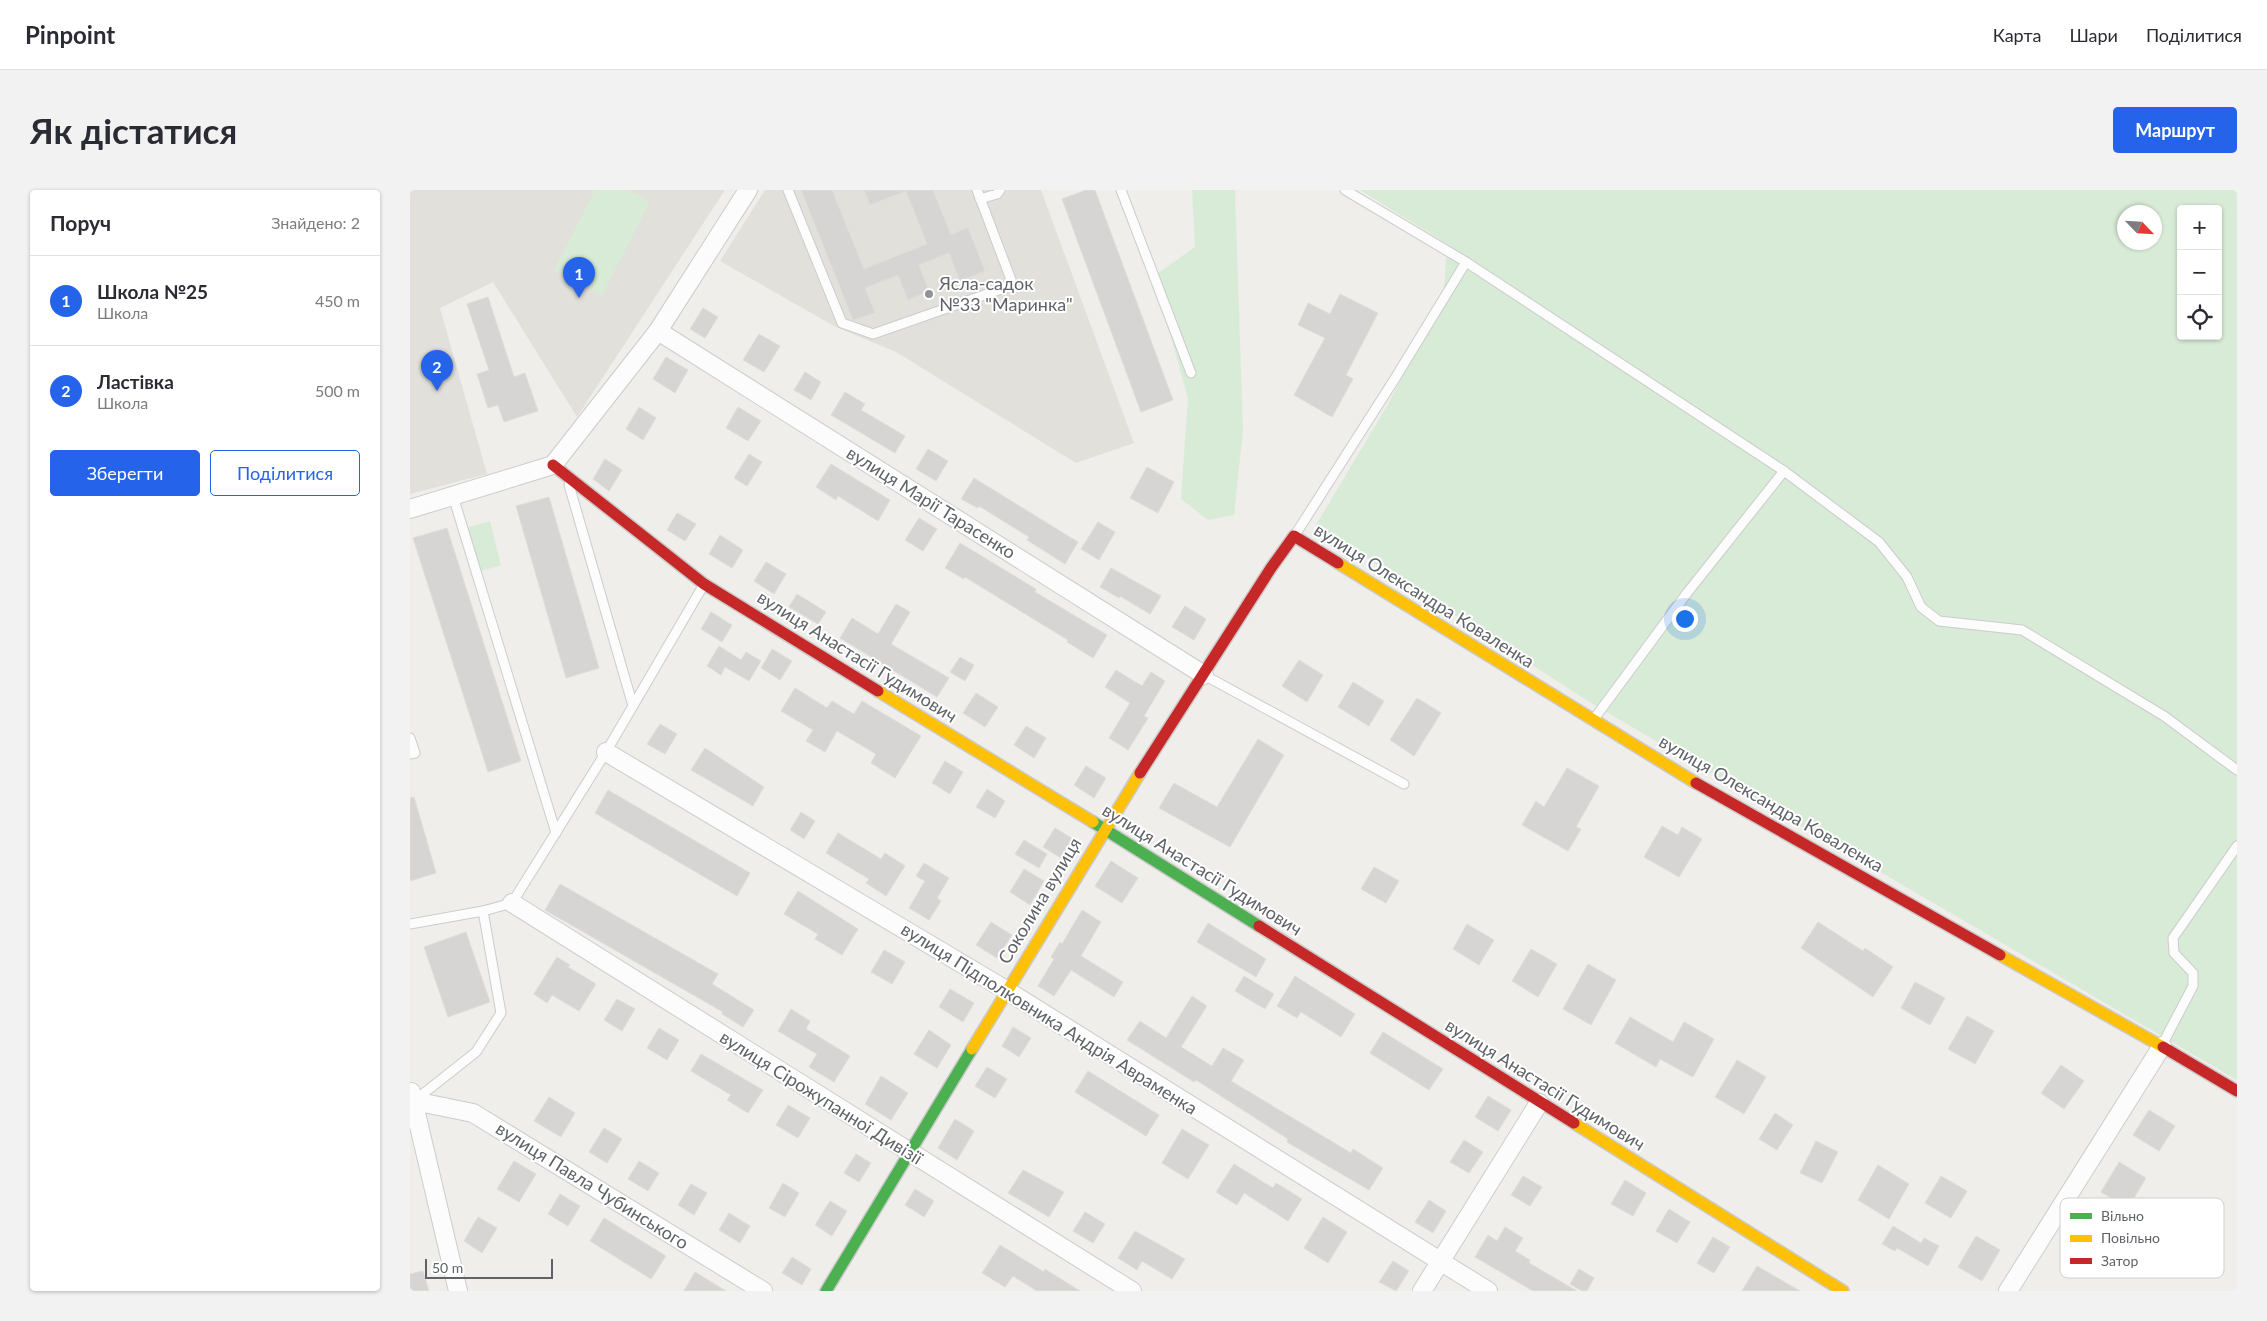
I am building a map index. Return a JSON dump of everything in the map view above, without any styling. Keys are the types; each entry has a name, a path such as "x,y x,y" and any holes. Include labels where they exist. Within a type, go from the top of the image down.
{"street":[{"path":"410,509 453,496 560,470 658,331 749,190"},
{"name":"вулиця Марії Тарасенко","path":"658,331 1204,674"},
{"name":"вулиця Анастасії Гудимович","path":"560,470 704,584 1104,829 1539,1103 1843,1291"},
{"name":"Соколина вулиця","path":"826,1291 1104,829 1271,568 1294,536"},
{"name":"вулиця Олександра Коваленка","path":"1294,536 1713,793 2162,1046 2237,1091"},
{"name":"вулиця Підполковника Андрія Авраменка","path":"606,752 1006,990 1488,1291"},
{"name":"вулиця Сірожупанної Дивізії","path":"512,903 1132,1291"},
{"path":"2066,1198 2162,1046"},
{"path":"411,1098 458,1291"},
{"name":"вулиця Павла Чубинського","path":"411,1098 472,1113 763,1291"},
{"path":"1422,1291 1442,1262 1539,1103"},
{"path":"2008,1291 2060,1208"}],"lane":[{"path":"788,190 842,323 873,334 1014,285 977,190"},
{"path":"980,199 997,194 1000,190"},
{"path":"1121,190 1191,373"},
{"path":"1345,190 1466,262 1784,471 1880,542 1907,577 1921,607 1939,621 2022,630 2164,716 2237,770"},
{"path":"1294,536 1394,380 1466,262"},
{"path":"560,470 633,706"},
{"path":"1593,721 1688,593 1784,471"},
{"path":"453,496 556,833"},
{"path":"410,922 483,911 512,903 606,752 704,584"},
{"path":"1204,674 1404,784"},
{"path":"410,738 414,753 410,754"},
{"path":"2162,1046 2193,986 2193,973 2174,953 2173,938 2237,846"},
{"path":"411,1098 476,1052 501,1013 483,911"}],"shaded area":[{"path":"410,190 725,190 577,417 493,282 440,308 487,474 410,494"},
{"name":"Ясла-садок №33 \"Маринка\"","path":"765,190 1041,190 1134,443 1076,463 896,352 836,327 720,261"}],"green space":[{"path":"595,190 628,190 650,202 602,295 554,270"},
{"path":"1192,190 1235,190 1243,431 1234,515 1208,520 1181,499 1188,398 1154,276 1195,247"},
{"path":"1360,190 2237,190 2237,1080 1591,703 1316,525 1390,401 1444,290 1447,244"},
{"path":"490,521 501,565 478,572 466,528"}],"building":[{"path":"801,190 832,190 864,269 927,244 906,191 870,205 864,190 933,190 951,235 968,227 985,271 960,281 949,253 919,265 929,291 908,300 898,275 865,288 875,313 853,320"},
{"path":"1086,190 1095,190 1173,400 1141,412 1062,199"},
{"path":"1340,294 1378,313 1346,375 1353,379 1332,417 1294,395 1325,338 1298,325 1308,303 1330,314"},
{"path":"488,297 514,377 525,373 538,411 504,422 498,405 488,408 477,374 489,370 467,304"},
{"path":"703,308 718,317 705,338 690,329"},
{"path":"759,334 780,346 764,372 743,360"},
{"path":"666,357 688,370 675,393 653,379"},
{"path":"805,372 821,382 811,400 794,390"},
{"path":"845,392 865,404 861,410 905,436 895,453 831,415"},
{"path":"639,407 656,418 643,440 626,429"},
{"path":"738,407 761,421 748,441 726,428"},
{"path":"928,449 948,461 936,481 916,469"},
{"path":"749,454 762,462 747,486 734,478"},
{"path":"605,459 622,470 609,491 593,479"},
{"path":"831,464 890,500 878,521 838,496 836,500 816,487"},
{"path":"1147,467 1174,482 1158,513 1130,498"},
{"path":"974,478 1078,542 1065,564 1027,540 1029,537 979,506 978,508 961,499"},
{"path":"549,497 599,668 566,678 516,506"},
{"path":"677,513 696,524 685,541 667,530"},
{"path":"919,518 937,529 923,551 905,540"},
{"path":"1098,522 1115,532 1099,560 1081,549"},
{"path":"447,528 521,761 488,772 413,538"},
{"path":"720,535 743,550 732,568 709,554"},
{"path":"960,543 1036,589 1035,592 1107,635 1093,658 1067,642 1068,640 965,577 964,579 945,568"},
{"path":"766,562 786,574 774,594 754,581"},
{"path":"1111,568 1161,596 1150,614 1120,596 1119,598 1100,587"},
{"path":"797,594 826,612 818,624 789,607"},
{"path":"896,604 910,612 891,644 949,678 937,697 840,638 852,618 878,634"},
{"path":"1185,606 1206,619 1194,640 1172,627"},
{"path":"711,612 732,625 722,642 701,629"},
{"path":"719,646 741,660 746,652 761,661 749,681 725,667 721,675 707,666"},
{"path":"772,649 792,661 780,680 761,668"},
{"path":"960,657 974,665 965,681 950,672"},
{"path":"1299,660 1323,675 1307,702 1282,686"},
{"path":"1116,670 1142,686 1151,672 1165,681 1144,716 1148,718 1128,750 1109,738 1130,703 1105,687"},
{"path":"1353,682 1384,701 1369,726 1338,707"},
{"path":"795,688 827,708 832,701 854,714 862,701 921,736 895,778 871,763 876,754 837,731 825,752 806,741 813,730 781,711"},
{"path":"976,693 998,707 985,727 963,713"},
{"path":"1417,698 1441,713 1414,756 1390,740"},
{"path":"660,724 677,734 665,754 647,744"},
{"path":"1026,726 1046,738 1034,758 1014,745"},
{"path":"1258,739 1284,755 1230,847 1159,808 1174,783 1217,807"},
{"path":"705,748 764,787 753,806 691,770"},
{"path":"945,761 963,772 950,794 932,783"},
{"path":"1086,766 1106,778 1094,798 1074,785"},
{"path":"1567,768 1599,786 1576,827 1581,829 1568,851 1522,825 1536,801 1544,807"},
{"path":"987,789 1005,801 995,818 976,807"},
{"path":"608,790 750,873 737,896 595,813"},
{"path":"414,797 436,873 410,881 410,798"},
{"path":"801,812 815,821 804,839 790,830"},
{"path":"1662,826 1678,835 1682,827 1702,839 1679,877 1644,857"},
{"path":"1055,828 1073,839 1061,858 1043,847"},
{"path":"838,833 881,859 885,853 905,866 886,896 866,883 869,879 826,853"},
{"path":"1024,840 1047,854 1039,868 1015,854"},
{"path":"1111,861 1138,878 1122,903 1095,886"},
{"path":"924,863 949,878 937,898 941,901 929,920 909,908 925,881 916,876"},
{"path":"1374,867 1399,881 1386,903 1361,889"},
{"path":"1024,869 1044,881 1030,905 1010,892"},
{"path":"560,884 718,974 712,984 754,1010 743,1027 722,1014 723,1012 545,910"},
{"path":"798,891 858,929 842,955 815,939 818,934 784,914"},
{"path":"1082,910 1101,922 1081,956 1123,982 1114,997 1071,970 1054,996 1038,986 1054,959 1051,957 1060,942 1062,944"},
{"path":"991,922 1012,935 997,958 976,945"},
{"path":"1818,922 1863,951 1865,948 1893,967 1873,997 1801,948"},
{"path":"1208,923 1266,959 1256,977 1197,942"},
{"path":"1467,924 1494,940 1479,965 1453,949"},
{"path":"466,932 490,1002 448,1017 424,947"},
{"path":"1531,949 1557,964 1538,997 1512,981"},
{"path":"884,950 905,962 892,984 871,972"},
{"path":"557,957 570,965 568,967 596,984 579,1011 552,995 547,1003 534,994"},
{"path":"1588,964 1616,980 1591,1025 1563,1009"},
{"path":"1244,976 1274,994 1265,1009 1235,991"},
{"path":"1295,976 1355,1014 1341,1037 1301,1012 1297,1018 1277,1006"},
{"path":"1915,982 1945,998 1930,1025 1901,1008"},
{"path":"950,989 974,1003 963,1022 939,1007"},
{"path":"1192,996 1207,1006 1181,1047 1212,1066 1223,1048 1244,1060 1231,1081 1351,1153 1353,1149 1383,1168 1369,1190 1287,1142 1288,1139 1196,1080 1194,1082 1127,1040 1140,1021 1166,1038"},
{"path":"617,999 635,1009 622,1031 604,1020"},
{"path":"791,1009 810,1021 806,1029 850,1056 834,1082 809,1067 817,1054 778,1031"},
{"path":"1967,1016 1994,1031 1975,1064 1948,1049"},
{"path":"1630,1017 1673,1042 1684,1022 1714,1039 1693,1077 1660,1059 1656,1067 1615,1043"},
{"path":"1013,1027 1031,1038 1019,1057 1002,1046"},
{"path":"659,1028 679,1040 667,1060 647,1048"},
{"path":"929,1030 951,1045 937,1068 914,1054"},
{"path":"1383,1032 1443,1069 1429,1090 1370,1053"},
{"path":"701,1054 763,1090 748,1113 727,1100 731,1095 691,1071"},
{"path":"1737,1060 1766,1077 1744,1114 1715,1097"},
{"path":"2061,1065 2084,1081 2064,1109 2041,1093"},
{"path":"987,1067 1007,1079 995,1098 975,1086"},
{"path":"1088,1071 1159,1115 1146,1136 1075,1092"},
{"path":"881,1076 908,1093 891,1120 865,1104"},
{"path":"1488,1096 1511,1110 1498,1131 1475,1117"},
{"path":"549,1097 575,1113 561,1137 534,1121"},
{"path":"788,1105 810,1118 798,1138 776,1125"},
{"path":"2149,1110 2175,1126 2159,1151 2133,1135"},
{"path":"1775,1113 1793,1125 1777,1150 1759,1139"},
{"path":"955,1119 974,1131 957,1160 938,1148"},
{"path":"604,1128 622,1139 607,1163 589,1152"},
{"path":"1182,1129 1209,1145 1188,1179 1162,1163"},
{"path":"1464,1140 1483,1152 1469,1173 1450,1162"},
{"path":"1816,1141 1838,1152 1822,1183 1800,1173"},
{"path":"856,1154 871,1163 859,1182 844,1173"},
{"path":"514,1161 536,1174 519,1202 497,1189"},
{"path":"639,1161 659,1173 648,1191 628,1179"},
{"path":"2119,1162 2146,1178 2134,1198 2111,1198 2101,1192"},
{"path":"1234,1164 1273,1188 1276,1183 1302,1199 1288,1221 1244,1193 1237,1205 1216,1192"},
{"path":"1878,1165 1909,1184 1889,1219 1858,1200"},
{"path":"1023,1170 1064,1192 1049,1217 1008,1193"},
{"path":"1523,1176 1542,1187 1530,1206 1511,1195"},
{"path":"1941,1176 1967,1191 1951,1218 1925,1203"},
{"path":"1625,1180 1646,1193 1633,1216 1611,1204"},
{"path":"783,1183 799,1193 785,1217 769,1208"},
{"path":"691,1184 707,1193 694,1215 678,1205"},
{"path":"915,1189 934,1201 924,1217 905,1205"},
{"path":"560,1194 580,1206 568,1226 548,1214"},
{"path":"1429,1200 1446,1211 1433,1233 1415,1222"},
{"path":"830,1201 847,1211 832,1236 815,1225"},
{"path":"1669,1209 1690,1222 1677,1243 1656,1231"},
{"path":"1085,1212 1105,1224 1093,1243 1073,1231"},
{"path":"729,1213 750,1226 740,1243 719,1230"},
{"path":"478,1217 497,1228 482,1253 464,1241"},
{"path":"1323,1217 1347,1232 1328,1263 1304,1248"},
{"path":"604,1218 666,1256 651,1279 590,1241"},
{"path":"1893,1226 1921,1243 1924,1238 1939,1246 1928,1266 1897,1248 1895,1251 1882,1244"},
{"path":"1505,1227 1523,1238 1515,1251 1530,1260 1529,1263 1577,1291 1533,1291 1475,1257 1488,1235 1497,1241"},
{"path":"1135,1231 1185,1259 1172,1279 1142,1261 1137,1270 1118,1258"},
{"path":"1976,1236 2000,1250 1982,1281 1958,1267"},
{"path":"1713,1237 1730,1247 1714,1273 1697,1263"},
{"path":"1000,1245 1044,1272 1045,1269 1080,1291 1037,1291 1013,1276 1005,1287 982,1273"},
{"path":"792,1257 811,1269 802,1285 782,1273"},
{"path":"1393,1261 1409,1271 1396,1291 1379,1282"},
{"path":"1757,1266 1800,1291 1742,1291"},
{"path":"1579,1269 1594,1278 1587,1291 1582,1291 1570,1284"},
{"path":"423,1271 429,1291 410,1291 410,1274"},
{"path":"695,1272 726,1291 684,1291"}],"traffic: fast":[{"path":"1093,822 1259,926"},
{"path":"826,1291 972,1049"}],"traffic: slow":[{"path":"1338,563 1696,783"},
{"path":"878,691 1093,822"},
{"path":"972,1049 1140,773"},
{"path":"2000,955 2163,1047"},
{"path":"1574,1123 1843,1291"}],"traffic: jam":[{"path":"553,465 704,584 878,691"},
{"path":"1140,773 1271,568 1294,536 1338,563"},
{"path":"1696,783 2000,955"},
{"path":"1259,926 1574,1123"},
{"path":"2163,1047 2237,1091"}],"place":[{"name":"Ясла-садок №33 \"Маринка\"","path":"929,294"},
{"name":"Школа №25","path":"579,298"},
{"name":"Ластівка","path":"437,391"}]}
